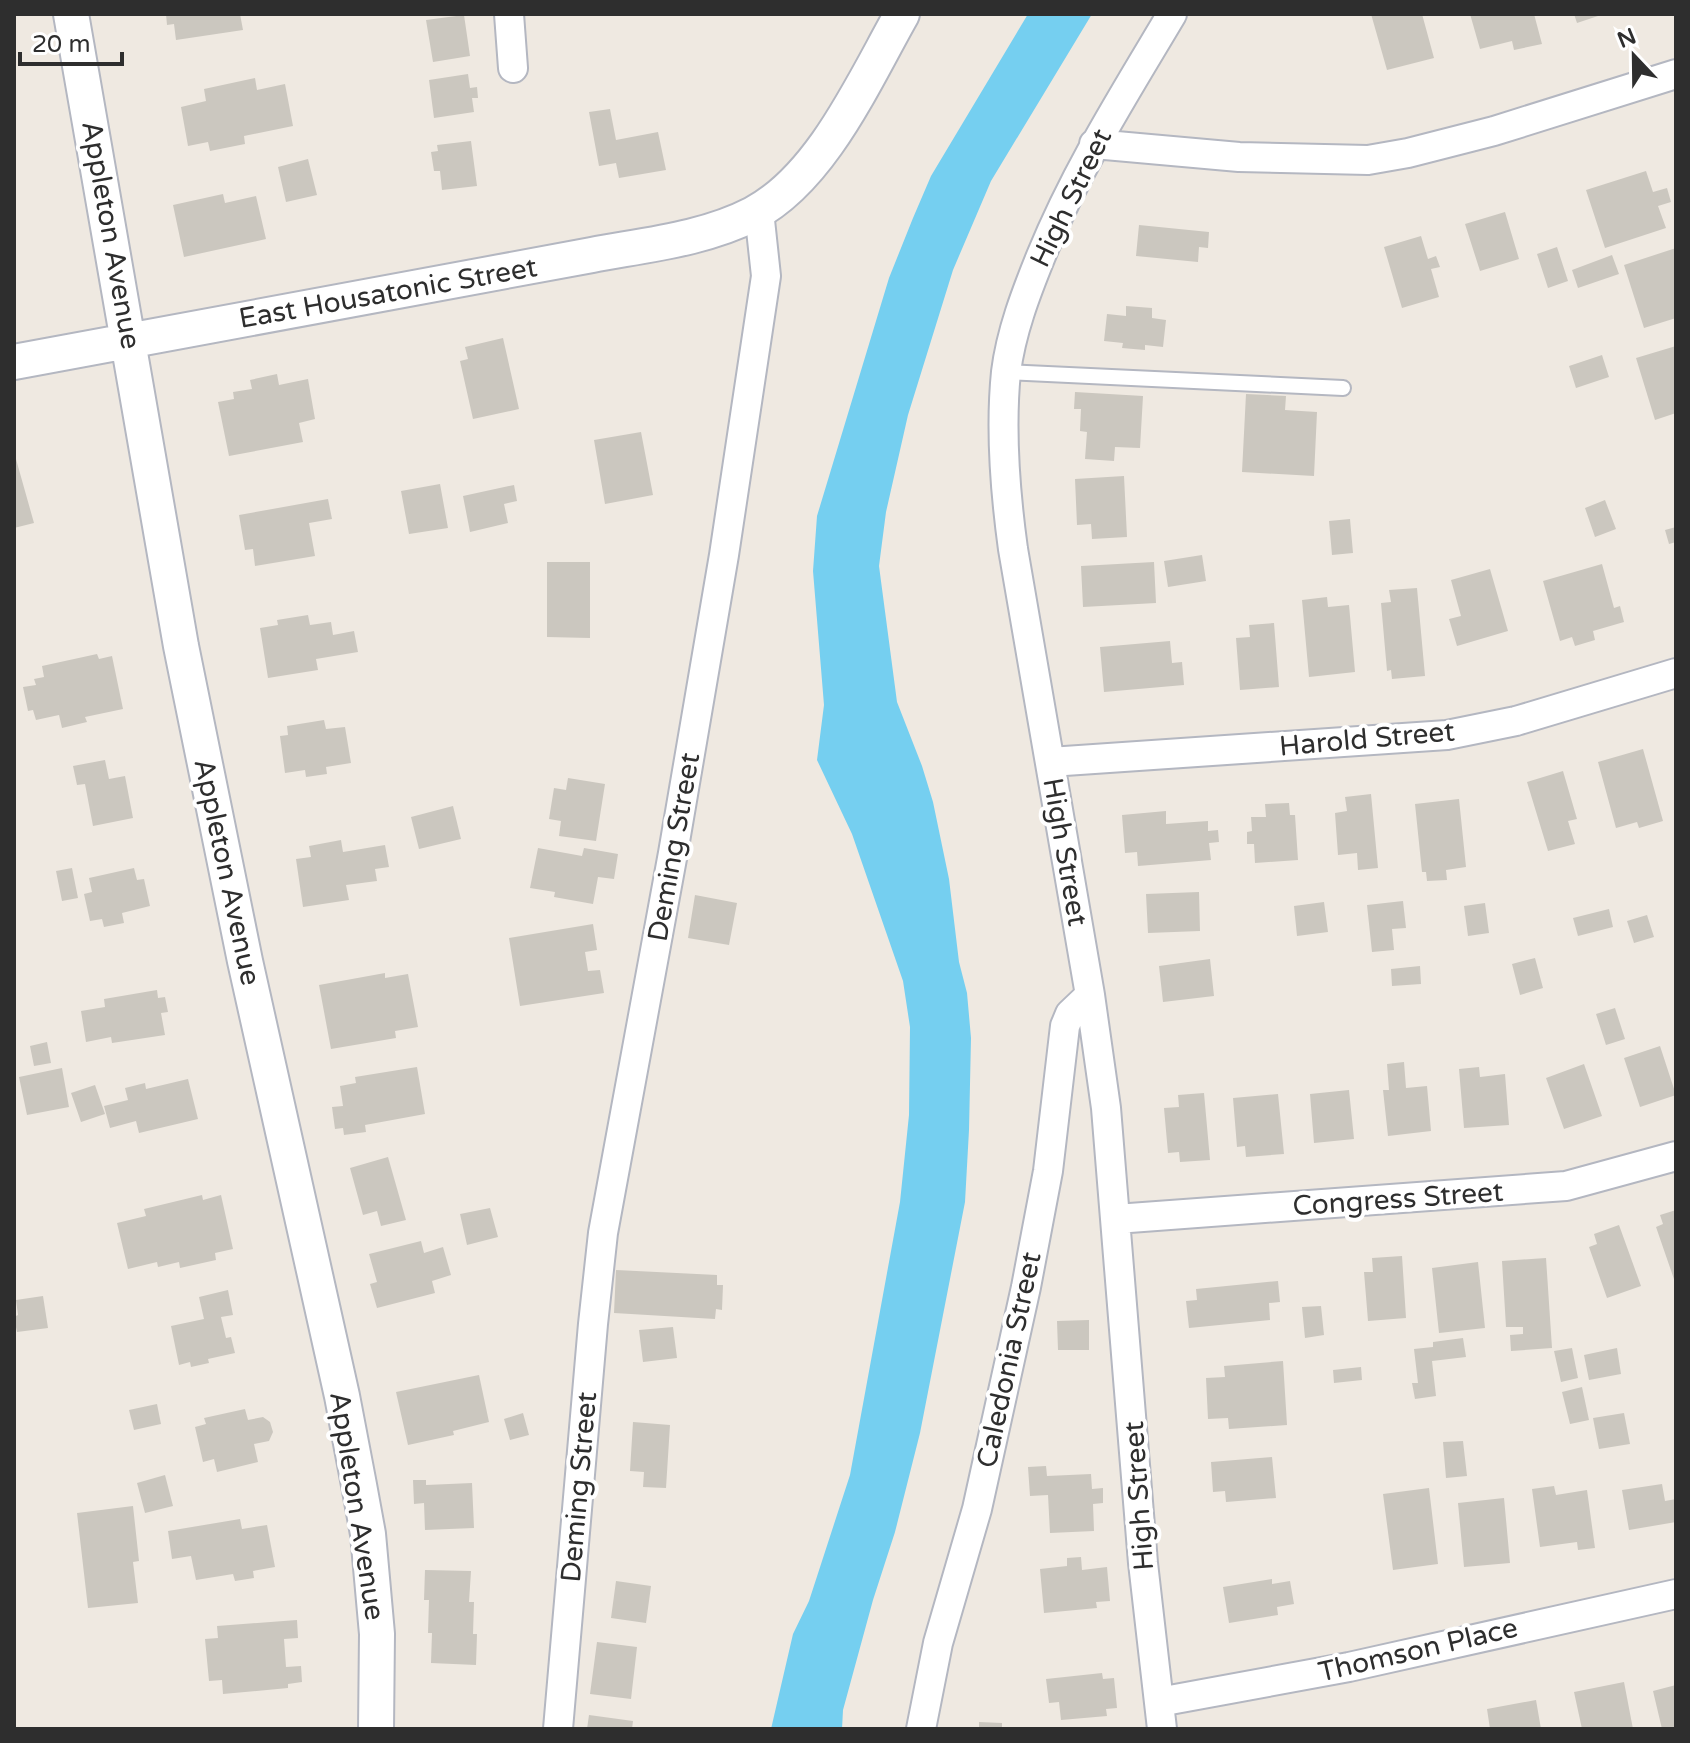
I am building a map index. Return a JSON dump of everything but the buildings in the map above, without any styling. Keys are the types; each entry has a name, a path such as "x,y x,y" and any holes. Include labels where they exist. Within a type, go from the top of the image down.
{"street":[{"name":"Appleton Avenue","path":"71,14 181,646 357,1471 368,1534 377,1634 376,1729"},
{"path":"509,14 513,68"},
{"path":"759,211 778,198 815,158 837,127 902,14"},
{"name":"High Street","path":"1161,1715 1143,1563 1106,1108 1090,995 1006,496 1006,372 1014,330 1027,290 1053,229 1094,144 1172,14"},
{"path":"1094,144 1239,157 1368,160 1494,131 1676,74"},
{"name":"East Housatonic Street","path":"14,362 676,238 712,230 759,211"},
{"name":"Deming Street","path":"558,1729 603,1233 727,539 766,276 759,211"},
{"name":"Harold Street","path":"1050,762 1447,735 1516,721 1676,673"},
{"name":"Caledonia Street","path":"921,1729 938,1643 977,1509 1026,1287 1048,1171 1065,1026 1070,1014 1090,995"},
{"name":"Congress Street","path":"1116,1219 1566,1186 1676,1156"},
{"name":"Thomson Place","path":"1161,1715 1349,1667 1676,1594"}],"lane":[{"path":"1006,372 1343,388"}],"water":[{"path":"1028,14 1092,14 991,181 953,270 908,415 886,512 879,566 897,702 933,802 949,879 959,962 967,993 971,1038 965,1202 920,1433 895,1532 843,1710 842,1729 771,1729 793,1634 809,1601 850,1475 900,1202 909,1115 910,1027 903,981 852,834 817,760 824,705 813,571 817,516 889,278 913,218 931,176"}]}
